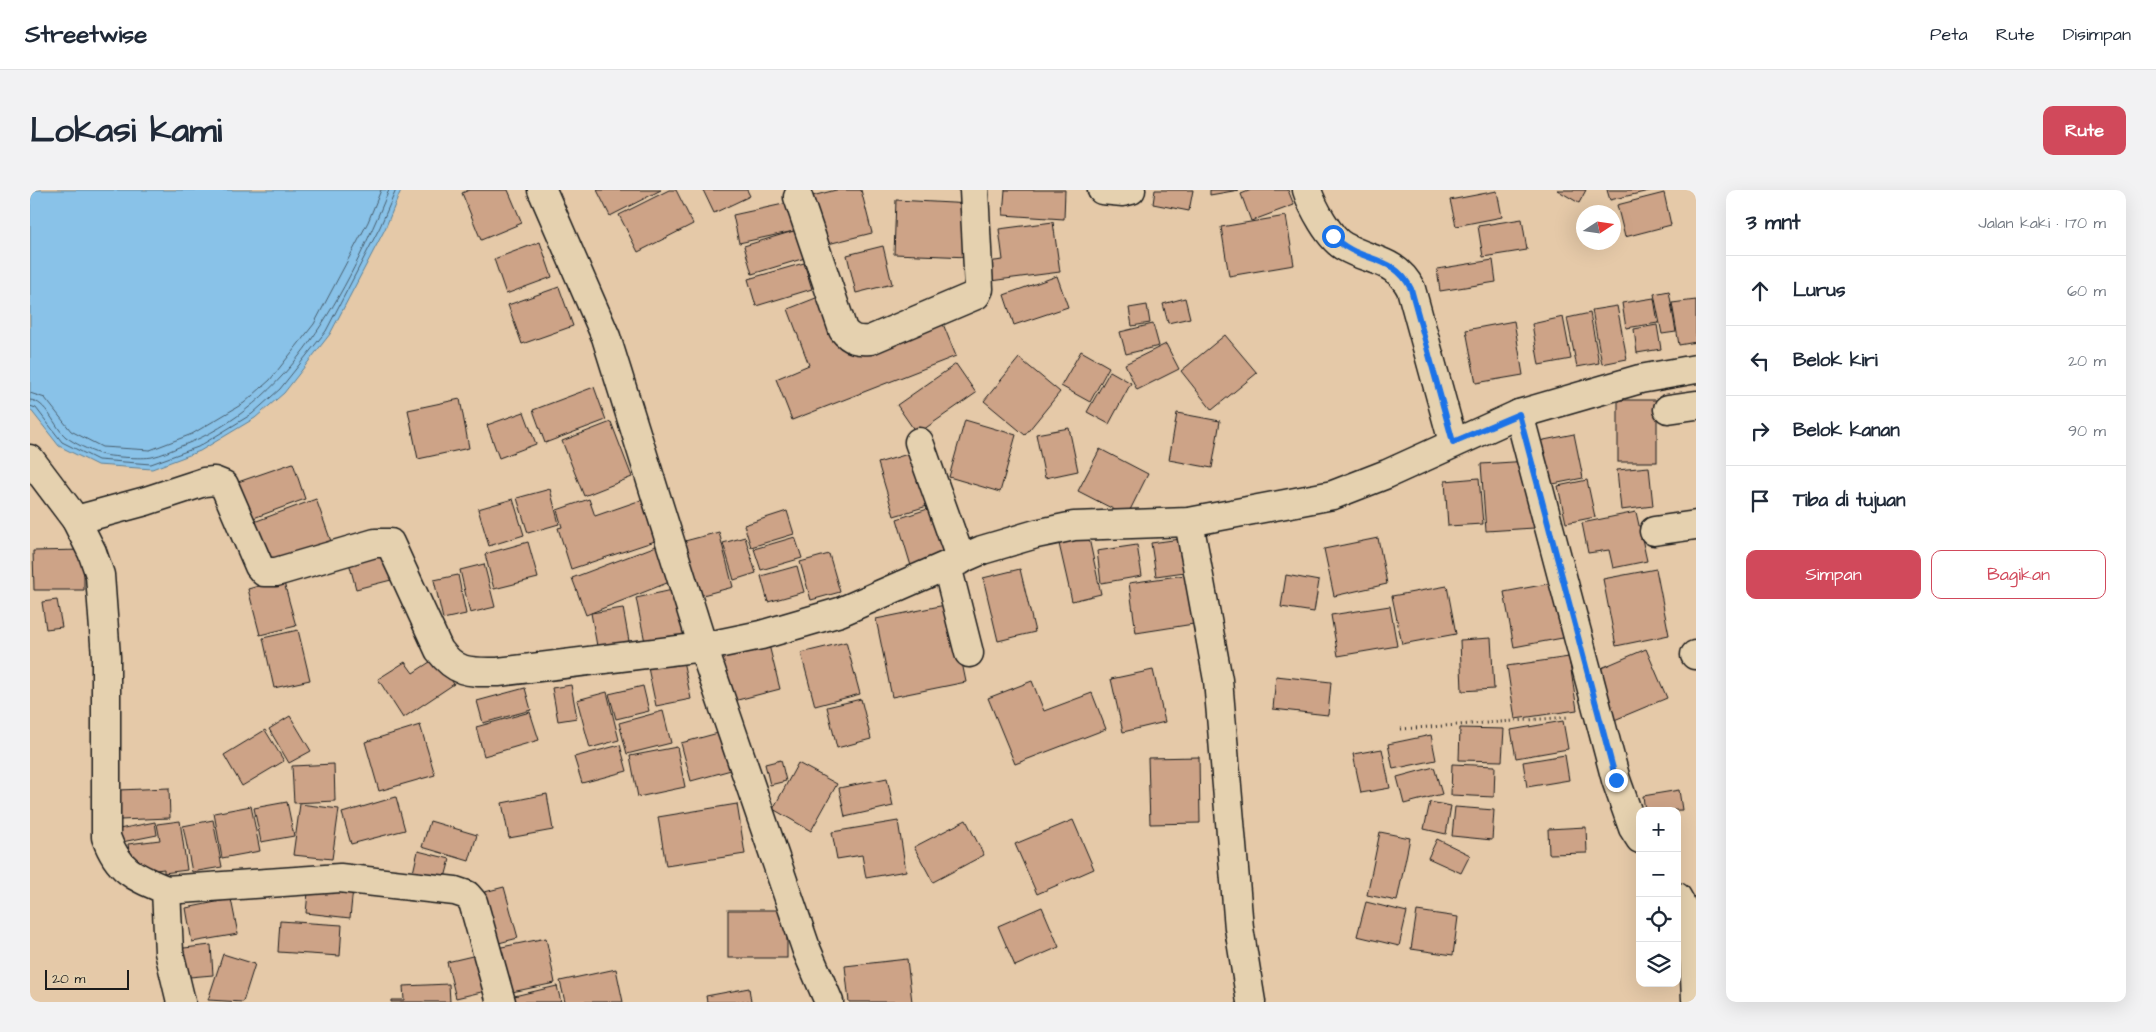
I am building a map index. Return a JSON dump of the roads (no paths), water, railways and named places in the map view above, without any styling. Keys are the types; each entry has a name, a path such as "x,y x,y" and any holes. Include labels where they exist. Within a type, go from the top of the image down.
{"street":[{"path":"542,190 606,337 703,647 807,951 829,1002"},
{"path":"798,198 843,330 849,337 859,340 870,340 976,295 979,289 974,190"},
{"path":"1102,190 1123,192 1131,190"},
{"path":"1307,190 1321,220 1343,247 1394,267 1405,277 1411,289 1453,442"},
{"path":"76,520 146,501 204,482 214,481 224,485 259,566 264,572 276,572 375,542 390,543 439,650 449,663 466,671 498,672 703,647 761,635 840,612 982,550 1018,539 1074,526 1189,522 1333,495 1387,474 1453,442 1519,414 1640,378 1696,369"},
{"path":"1668,409 1696,404"},
{"path":"1519,414 1616,780 1636,832"},
{"path":"919,442 954,563 969,653"},
{"path":"30,459 76,520 92,552 100,575 106,657 106,837 111,852 132,877 166,890 340,878 455,891 467,895 472,902 502,1002"},
{"path":"1189,522 1218,680 1239,928 1251,1002"},
{"path":"1654,531 1696,525"},
{"path":"166,890 168,952 181,1002"},
{"path":"1678,897 1688,916 1693,934 1696,999"}],"water":[{"path":"30,190 401,190 385,229 330,334 284,393 255,418 200,451 152,469 97,465 59,446 30,409"}]}
